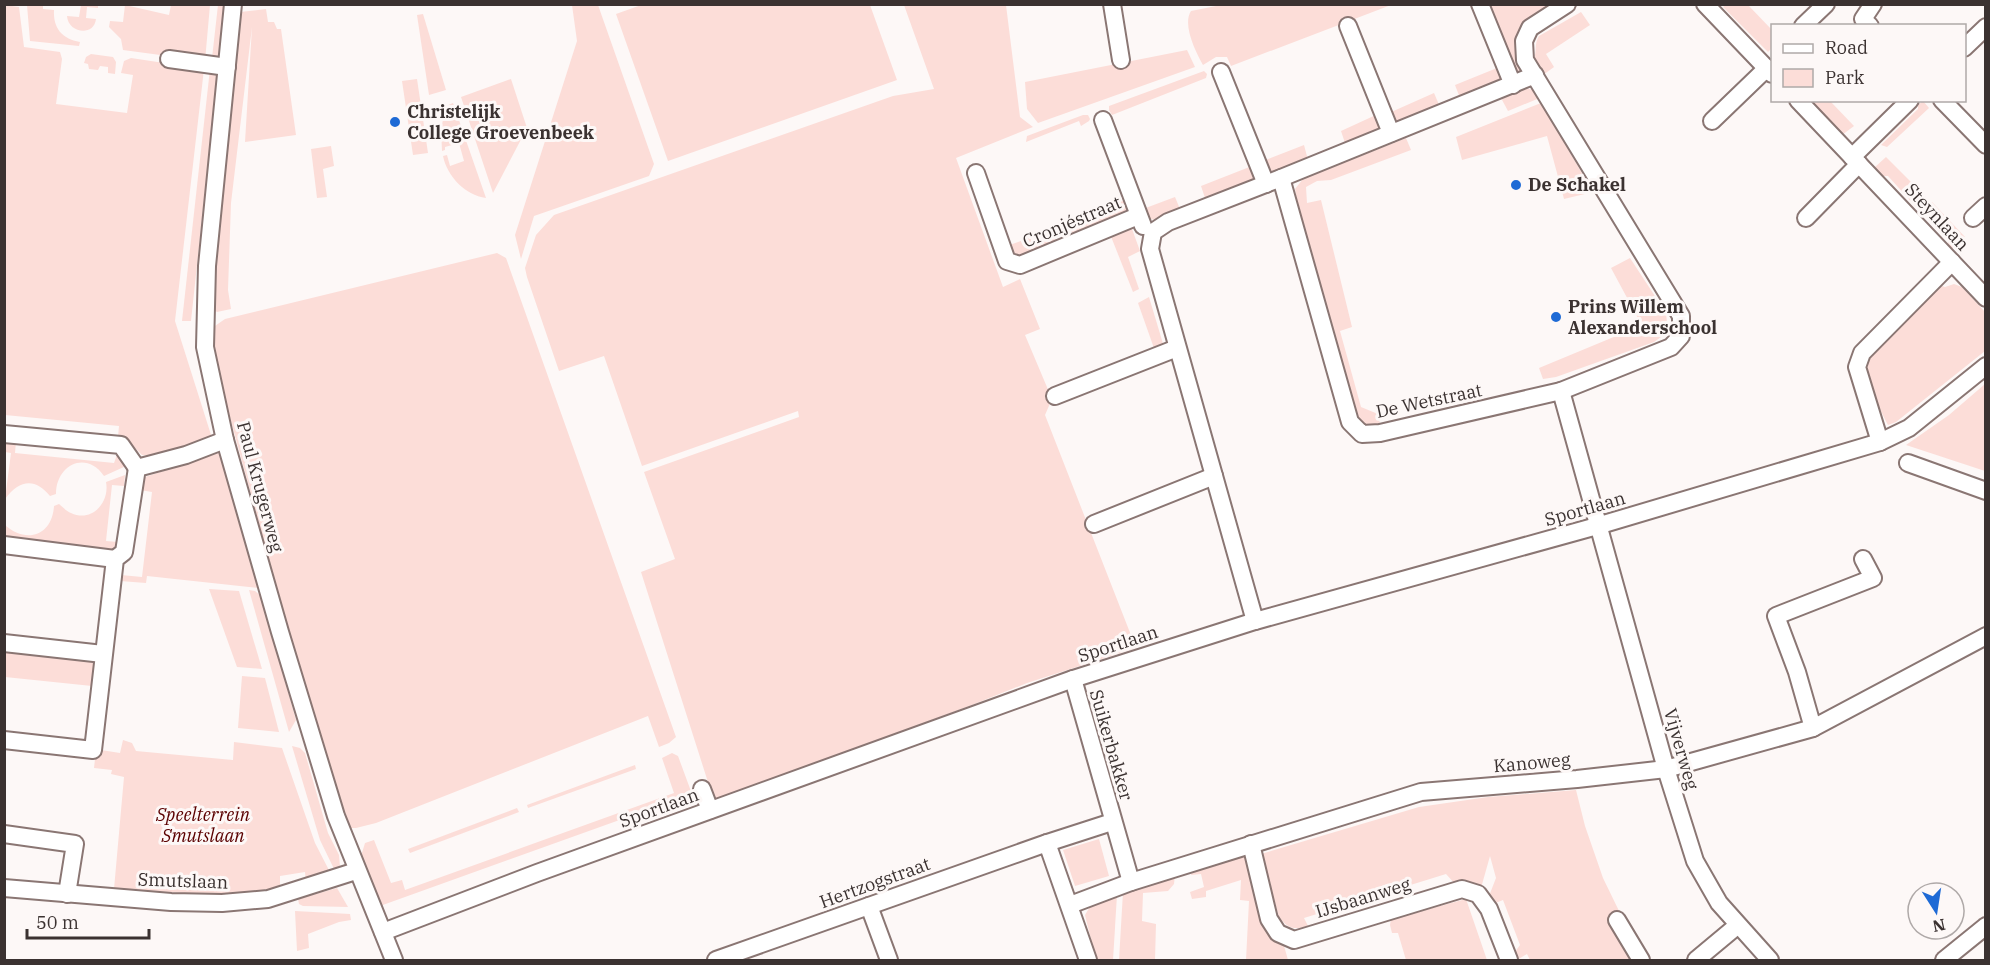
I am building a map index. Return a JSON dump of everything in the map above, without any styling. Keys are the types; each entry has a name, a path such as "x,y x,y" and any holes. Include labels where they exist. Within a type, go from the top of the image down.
{"street":[{"name":"Paul Krugerweg","path":"233,4 207,266 206,347 225,440 329,795 356,871 394,960"},
{"path":"1112,4 1121,60"},
{"path":"1480,4 1513,85"},
{"path":"1567,4 1530,28 1524,41 1525,60 1681,316 1681,336 1671,347 1560,391 1597,526"},
{"path":"1705,4 1770,71 1712,121"},
{"path":"1805,24 1826,4"},
{"path":"1868,24 1863,19 1873,4"},
{"path":"1348,26 1391,133"},
{"path":"1966,47 1986,27"},
{"path":"169,59 227,67"},
{"path":"1221,72 1274,181"},
{"path":"1255,621 1150,249 1153,232 1168,222 1535,75"},
{"name":"Steynlaan","path":"1800,102 1986,298"},
{"path":"1806,218 1909,102"},
{"path":"1944,102 1986,146"},
{"name":"Cronjéstraat","path":"1103,120 1142,225 1153,232"},
{"name":"Cronjéstraat","path":"976,173 1007,261 1020,265 1138,216"},
{"name":"De Wetstraat","path":"1274,181 1350,422 1362,434 1380,433 1560,391"},
{"path":"1973,218 1986,206"},
{"path":"1880,442 1857,367 1862,353 1952,262"},
{"path":"1055,396 1177,348"},
{"name":"Sportlaan","path":"383,932 710,810 1072,679 1255,621 1597,526 1880,442 1909,428 1986,366"},
{"path":"4,434 121,446 137,468 124,552 115,558 4,544"},
{"path":"137,468 186,455 225,440"},
{"path":"1908,464 1986,491"},
{"path":"1094,524 1214,477"},
{"name":"Vijverweg","path":"1597,526 1666,769 1695,861 1719,903 1770,960"},
{"path":"4,740 93,750 115,558"},
{"path":"1813,728 1797,672 1776,616 1873,578 1863,559"},
{"name":"Kanoweg","path":"1070,905 1131,882 1421,792 1666,769 1813,728 1986,636"},
{"path":"4,643 103,654"},
{"name":"Suikerbakker","path":"1072,679 1131,882"},
{"path":"702,789 710,810"},
{"name":"Suikerbakker","path":"1047,843 1112,822"},
{"path":"4,834 75,844 67,894"},
{"path":"1047,843 1088,960"},
{"name":"Hertzogstraat","path":"716,960 1047,843"},
{"name":"IJsbaanweg","path":"1251,844 1269,920 1278,933 1294,940 1462,889 1478,894 1489,909 1509,960"},
{"name":"Smutslaan","path":"4,888 171,902 222,903 268,899 356,871"},
{"path":"868,906 889,960"},
{"path":"1617,920 1641,960"},
{"path":"1696,960 1738,925"},
{"path":"1944,960 1986,926"}],"green space":[{"path":"644,4 870,5 897,80 668,161 616,14"},
{"path":"1226,4 1391,5 1231,66 1227,57 1216,57 1203,65 1189,31 1191,11"},
{"path":"5,5 19,7 24,47 60,52 62,59 56,104 127,113 133,75 121,73 124,61 131,58 204,69 175,321 212,438 169,452 142,455 131,444 118,437 119,426 5,415"},
{"path":"27,5 43,5 43,9 54,10 55,22 60,32 80,42 79,46 30,41"},
{"path":"81,5 98,5 98,8 87,7 86,18 96,19 91,29 81,31 68,22 67,16 79,17"},
{"path":"125,5 169,15 171,5 210,5 205,61 123,50 121,39 109,27 110,21 123,22"},
{"path":"218,5 227,5 220,57 212,58"},
{"path":"572,5 598,5 654,164 649,176 534,216 521,259 515,235 577,41"},
{"path":"904,5 1006,5 1020,117 1033,127 956,158 1003,287 1020,279 1040,329 1025,335 1052,399 1045,415 1136,648 1027,683 714,801 641,572 675,559 644,472 799,417 798,411 642,466 604,356 559,371 525,268 536,235 554,215 893,96 934,89"},
{"path":"1484,5 1556,5 1521,31 1516,45 1524,73 1514,77"},
{"path":"1725,5 1748,5 1771,29 1771,49 1768,52 1723,7"},
{"path":"266,9 268,22 274,22 277,29 281,29 296,135 245,142 252,27 231,203 228,290 231,309 217,312 213,306 240,12"},
{"path":"1581,12 1590,25 1546,54 1554,67 1543,75 1534,59 1539,36"},
{"path":"423,14 446,90 429,95 417,15"},
{"path":"1187,50 1195,67 1038,123 1027,109 1025,82"},
{"path":"91,54 113,57 116,62 115,74 108,73 108,67 100,66 98,70 89,69 88,64 84,63 86,57"},
{"path":"1497,68 1502,77 1499,84 1460,98 1455,85"},
{"path":"210,69 218,69 191,321 182,321"},
{"path":"1204,71 1207,74 1206,78 1112,115 1109,110 1109,106"},
{"path":"417,79 428,153 413,155 402,81"},
{"path":"511,79 527,128 493,193 461,97"},
{"path":"1525,88 1534,90 1542,97 1508,111 1501,98"},
{"path":"1434,93 1440,107 1396,124 1389,113"},
{"path":"1812,102 1831,102 1854,126 1842,135"},
{"path":"1924,102 1929,108 1887,147 1881,145 1918,109 1918,105"},
{"path":"453,103 486,198 464,189 448,171 445,163 443,156 447,155 450,166 464,161 459,143 445,147 442,151 441,129 446,106"},
{"path":"1541,103 1593,192 1564,199 1547,136 1462,160 1456,137"},
{"path":"1378,114 1381,130 1345,143 1341,131"},
{"path":"1088,115 1090,119 1081,126 1079,121 1026,142 1027,136"},
{"path":"1406,138 1411,150 1331,180 1317,181 1306,187 1307,203 1321,200 1352,327 1340,331 1361,407 1378,414 1380,424 1369,424 1362,423 1353,416 1295,189 1303,179"},
{"path":"1304,145 1308,160 1270,175 1263,161"},
{"path":"331,146 334,166 323,169 327,197 317,198 311,149"},
{"path":"1886,157 1928,199 1917,208 1888,176 1881,176 1874,168"},
{"path":"1252,166 1255,174 1254,180 1205,198 1201,186"},
{"path":"1175,197 1180,209 1155,220 1146,218 1143,209"},
{"path":"1125,200 1127,210 1121,215 1073,235 1068,223"},
{"path":"1932,202 1965,237 1951,249 1948,245 1949,238 1922,211"},
{"path":"1127,227 1132,229 1140,251 1128,257 1139,289 1133,292 1110,234"},
{"path":"1051,230 1057,242 1022,257 1014,257 1007,246"},
{"path":"497,253 506,258 676,737 659,747 648,716 376,823 346,828 293,648 220,381 212,328 225,319"},
{"path":"1630,258 1666,313 1668,332 1654,342 1556,377 1543,379 1539,368 1633,329 1639,320 1611,268"},
{"path":"1954,284 1962,287 1985,312 1985,351 1896,422 1888,425 1870,384 1868,358 1942,286"},
{"path":"1149,297 1164,347 1155,351 1138,303"},
{"path":"1985,384 1985,471 1906,445 1949,415"},
{"path":"16,441 15,453 114,463 118,452 126,466 104,476 97,468 89,464 73,464 61,475 56,494 50,496 39,486 27,483 16,488 5,499 11,453 5,452 5,443"},
{"path":"219,453 258,588 147,576 146,583 120,581 121,575 142,577 152,492 140,490 140,483 145,477"},
{"path":"125,475 124,486 112,485 106,541 118,542 113,549 106,551 5,539 4,524 20,534 29,535 43,531 52,516 54,506 59,504 68,512 79,515 92,513 98,509 105,497 106,482"},
{"path":"209,589 239,591 262,669 237,667"},
{"path":"249,590 261,596 296,720 289,732"},
{"path":"5,650 96,660 92,686 5,677"},
{"name":"Speelterrein Smutslaan","path":"110,673 101,750 120,753 123,740 132,743 136,751 233,760 234,742 282,748 315,843 332,876 306,883 305,872 280,876 280,888 221,895 114,889 124,777 111,774 112,770 94,768 104,677"},
{"path":"242,676 265,678 279,732 238,728"},
{"path":"292,746 300,748 305,753 328,833 339,855 340,867 336,873 320,840"},
{"path":"672,753 678,756 692,794 380,906 361,856 365,843 374,840 391,883 402,880 405,890 674,793 662,758"},
{"path":"635,765 636,769 528,808 527,805"},
{"path":"1576,790 1585,826 1603,878 1620,913 1633,960 1530,960 1527,954 1517,960 1512,956 1520,945 1503,900 1493,904 1489,896 1496,878 1490,856 1481,888 1468,882 1456,885 1446,874 1304,918 1308,926 1292,928 1279,917 1261,854 1419,807 1488,797"},
{"path":"517,808 519,812 410,853 408,849"},
{"path":"1099,839 1109,876 1075,886 1063,850"},
{"path":"1245,856 1262,918 1283,942 1288,960 1246,960 1249,901 1240,900 1241,880 1206,891 1206,897 1192,899 1190,892 1204,887 1201,874 1191,875 1192,871"},
{"path":"1175,875 1174,884 1168,891 1143,893 1142,921 1156,924 1155,960 1119,960 1123,892"},
{"path":"337,888 348,907 299,904 298,899"},
{"path":"1117,895 1113,960 1096,960 1085,915 1091,905"},
{"path":"1466,899 1487,960 1406,960 1398,933 1392,933 1391,919"},
{"path":"295,911 350,914 351,920 339,922 308,934 309,948 297,951"}],"place":[{"name":"Christelijk College Groevenbeek","path":"395,122"},
{"name":"De Schakel","path":"1516,185"},
{"name":"Prins Willem Alexanderschool","path":"1556,317"}]}
